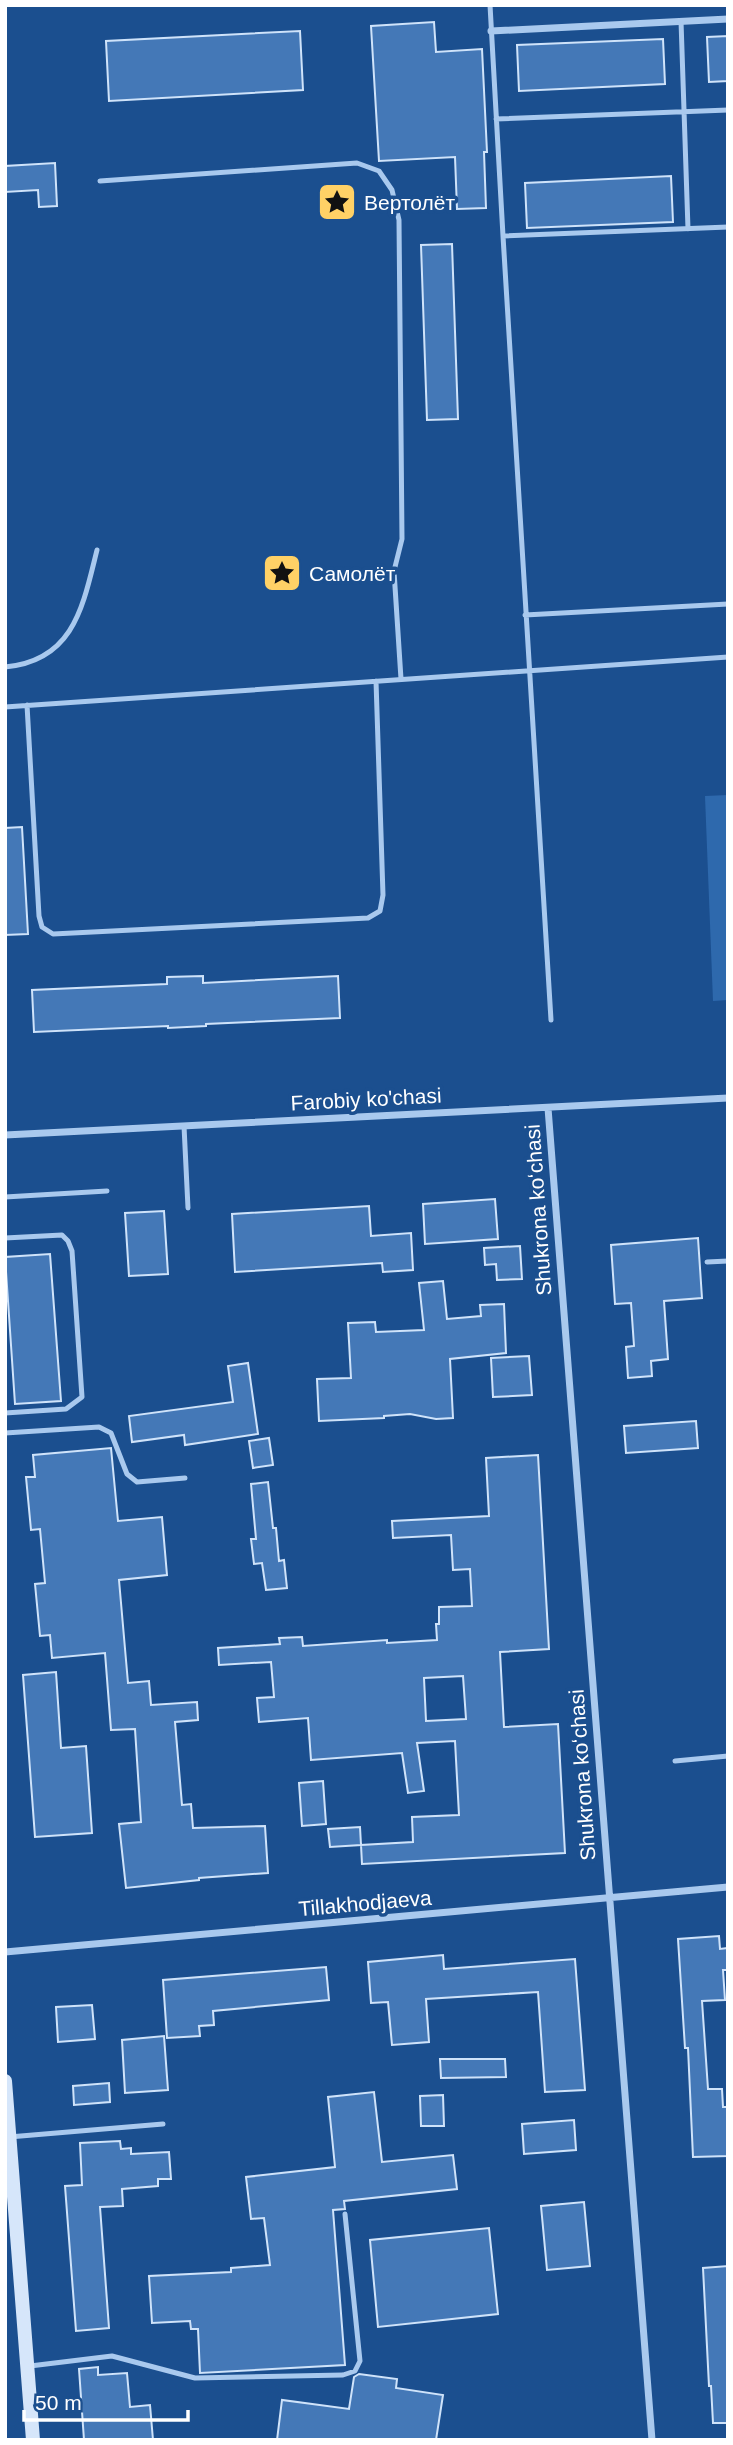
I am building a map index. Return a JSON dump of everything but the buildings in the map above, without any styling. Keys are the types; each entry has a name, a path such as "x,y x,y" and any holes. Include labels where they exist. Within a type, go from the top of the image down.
{"main road":[{"path":"5,2081 33,2440"}],"street":[{"path":"491,31 728,19"},
{"name":"Farobiy ko'chasi","path":"5,1135 728,1098"},
{"name":"Shukrona koʻchasi","path":"548,1108 652,2440"},
{"name":"Tillakhodjaeva","path":"5,1952 728,1887"}],"lane":[{"path":"490,5 551,1020"},
{"path":"681,21 688,229"},
{"path":"496,119 728,110"},
{"path":"100,181 357,163 379,171 393,190 398,220 402,539 394,571 401,679"},
{"path":"503,236 728,227"},
{"path":"5,667 20,666 42,658 66,640 85,600 97,550"},
{"path":"525,615 728,604"},
{"path":"5,707 728,657"},
{"path":"27,705 39,916 42,927 53,934 368,918 380,911 383,895 376,681"},
{"path":"184,1126 188,1208"},
{"path":"5,1197 107,1191"},
{"path":"5,1238 62,1235 68,1241 72,1251 82,1397 66,1409 5,1413"},
{"path":"707,1262 728,1261"},
{"path":"5,1433 99,1427 111,1433 127,1474 137,1482 185,1478"},
{"path":"676,1761 728,1756"},
{"path":"9,2137 163,2124"},
{"path":"27,2367 112,2356 195,2378 343,2375 355,2371 360,2361 345,2214"}],"shaded area":[{"path":"728,795 728,1000 713,1001 705,796"}],"place":[{"name":"Вертолёт","path":"337,202"},
{"name":"Самолёт","path":"282,573"}]}
